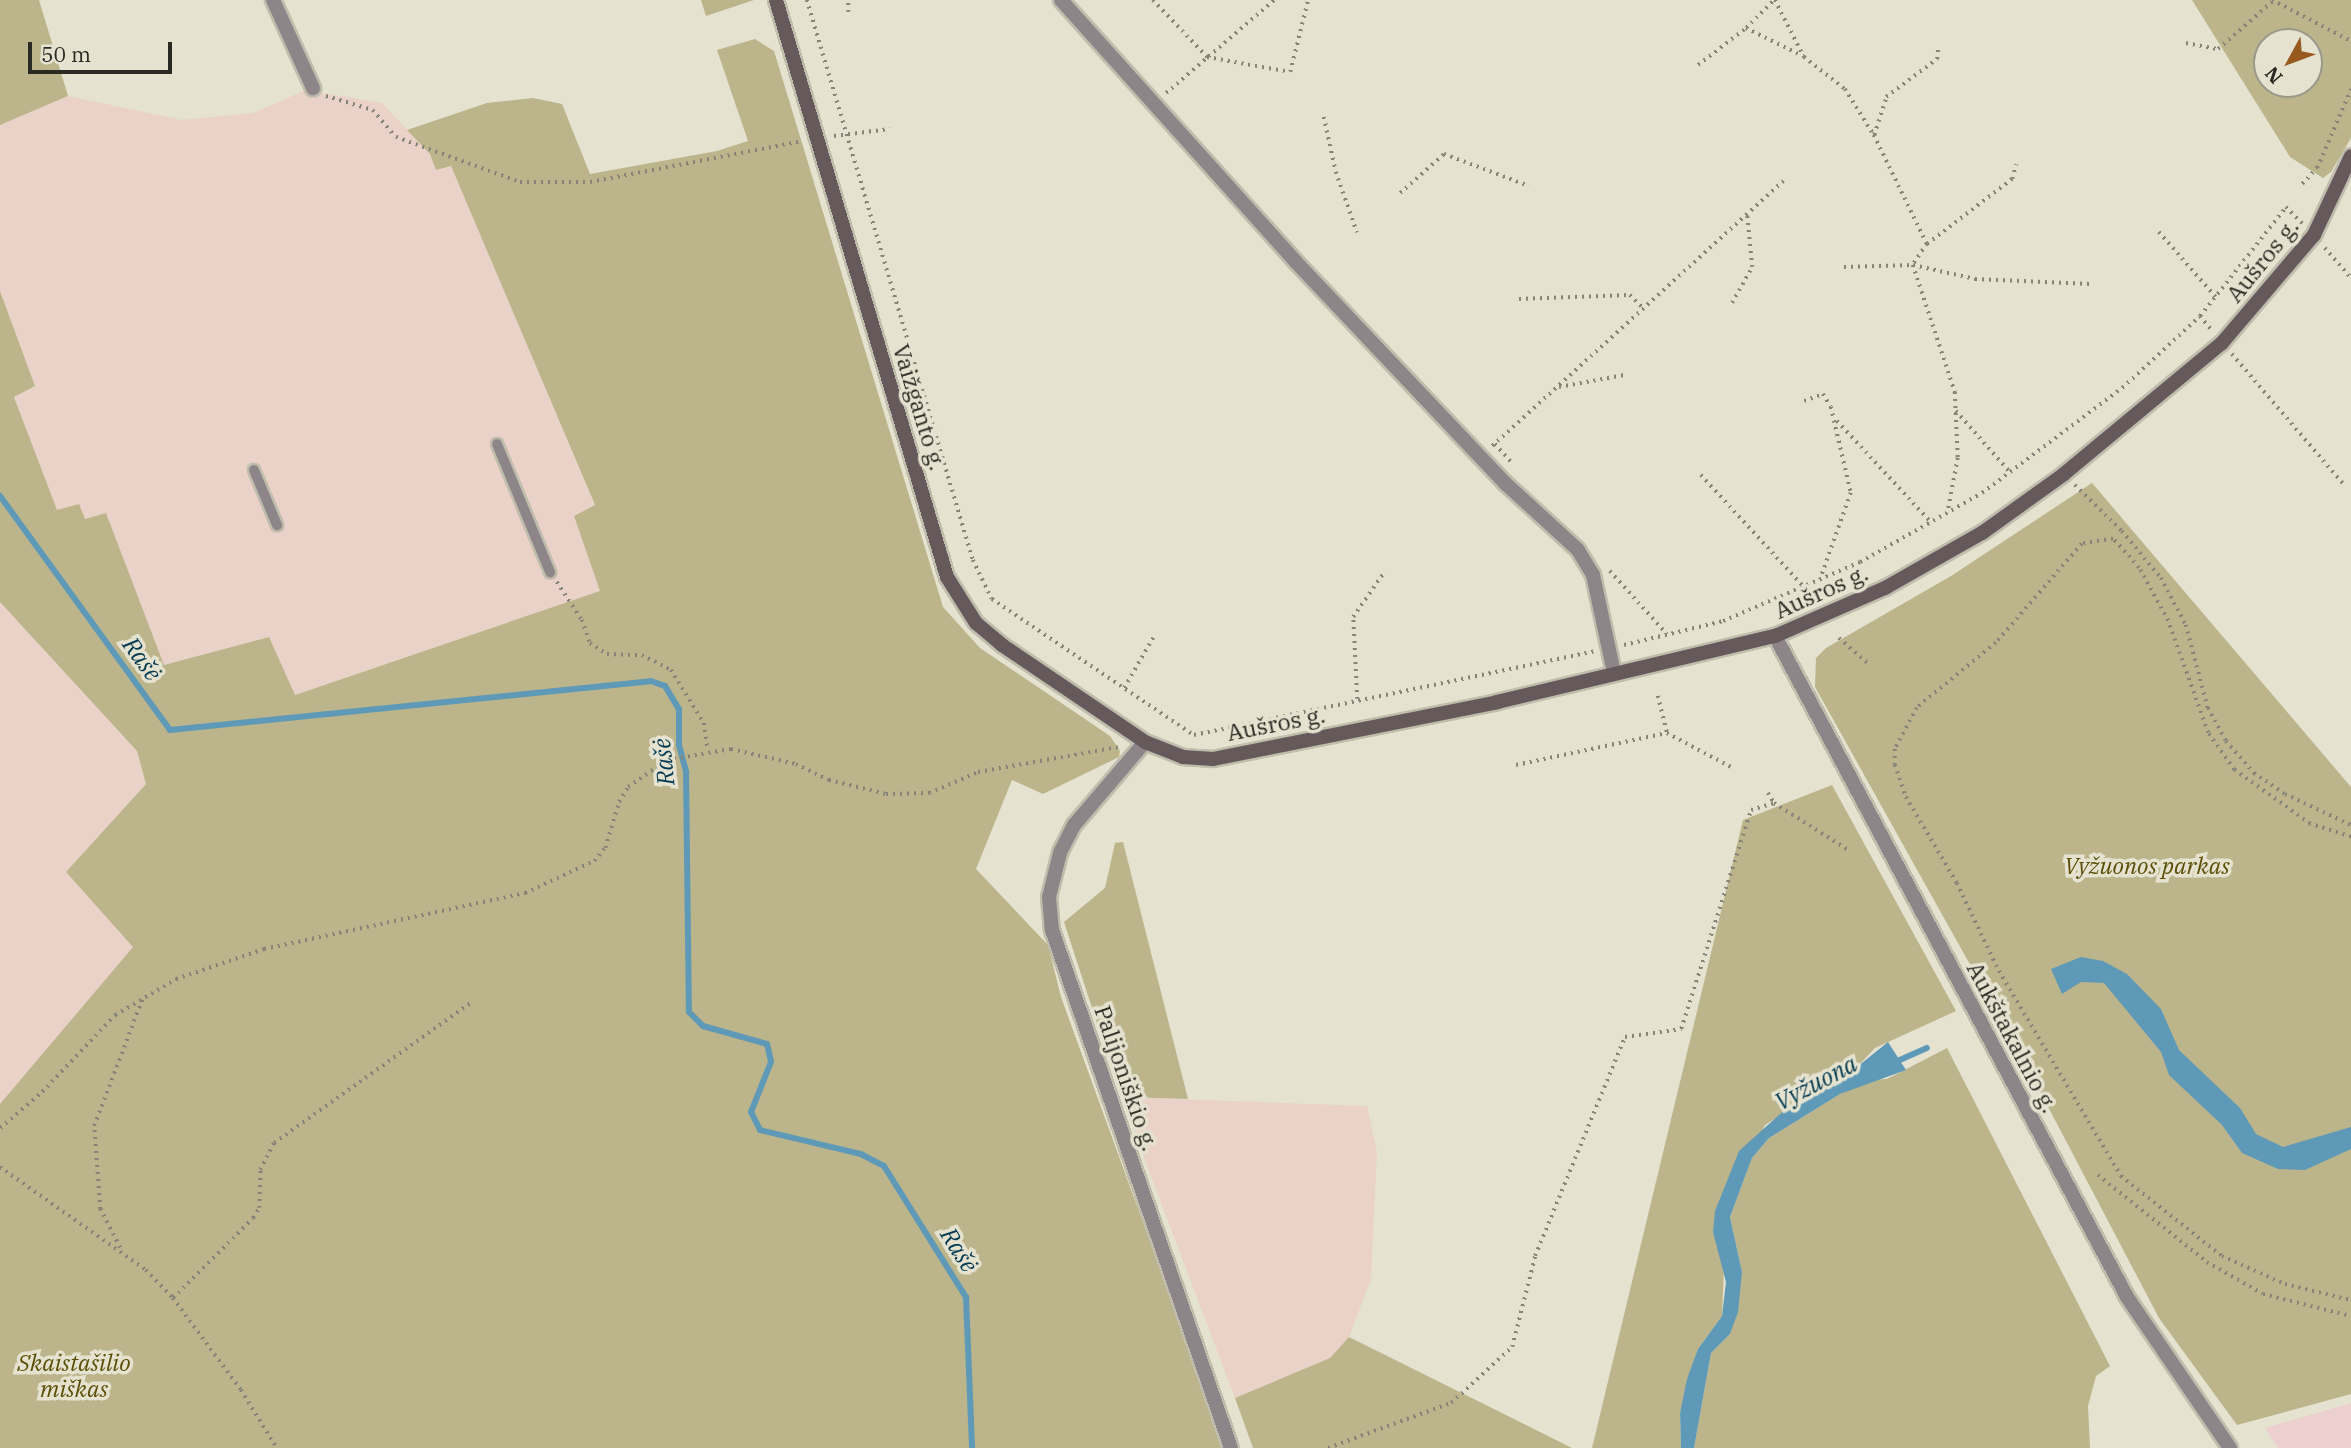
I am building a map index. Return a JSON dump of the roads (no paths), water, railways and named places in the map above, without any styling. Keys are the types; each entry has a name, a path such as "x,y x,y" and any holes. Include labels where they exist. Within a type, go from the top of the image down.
{"street":[{"path":"272,0 313,88"},
{"name":"Vaižganto g.","path":"776,0 947,577 976,623 1002,645 1145,742"},
{"path":"1061,0 1153,104 1480,457 1578,550 1593,575 1614,673"},
{"name":"Aušros g.","path":"1145,742 1183,757 1213,759 1497,702 1776,636 1885,588 1982,533 2064,474 2222,343 2314,235 2351,156"},
{"name":"Aukštakalnio g.","path":"1776,636 2127,1297 2230,1448"},
{"name":"Palijoniškio g.","path":"1145,742 1074,825 1060,853 1049,897 1052,930 1231,1448"}],"lane":[{"path":"497,444 550,572"},
{"path":"254,470 276,525"}],"water":[{"path":"2081,957 2103,961 2127,974 2161,1009 2179,1050 2240,1108 2256,1134 2283,1147 2351,1127 2351,1149 2305,1170 2278,1169 2242,1153 2222,1125 2169,1075 2161,1052 2104,983 2081,982 2062,994 2051,969"},
{"path":"1888,1042 1906,1070 1840,1094 1769,1138 1752,1158 1730,1217 1742,1272 1738,1312 1730,1334 1711,1353 1694,1448 1681,1448 1680,1413 1687,1379 1698,1349 1722,1316 1726,1282 1713,1232 1715,1211 1739,1151 1789,1106 1857,1067"}],"waterway":[{"name":"Rašė","path":"0,496 170,730 651,681 665,686 679,709 679,745 686,772 689,1012 703,1026 767,1044 771,1062 751,1112 760,1130 861,1154 884,1166 966,1297 972,1448"},
{"name":"Vyžuona","path":"1893,1063 1927,1048"}],"park label":[{"name":"Vyžuonos parkas","path":"2147,865"},
{"name":"Skaistašilio miškas","path":"74,1375"}]}
